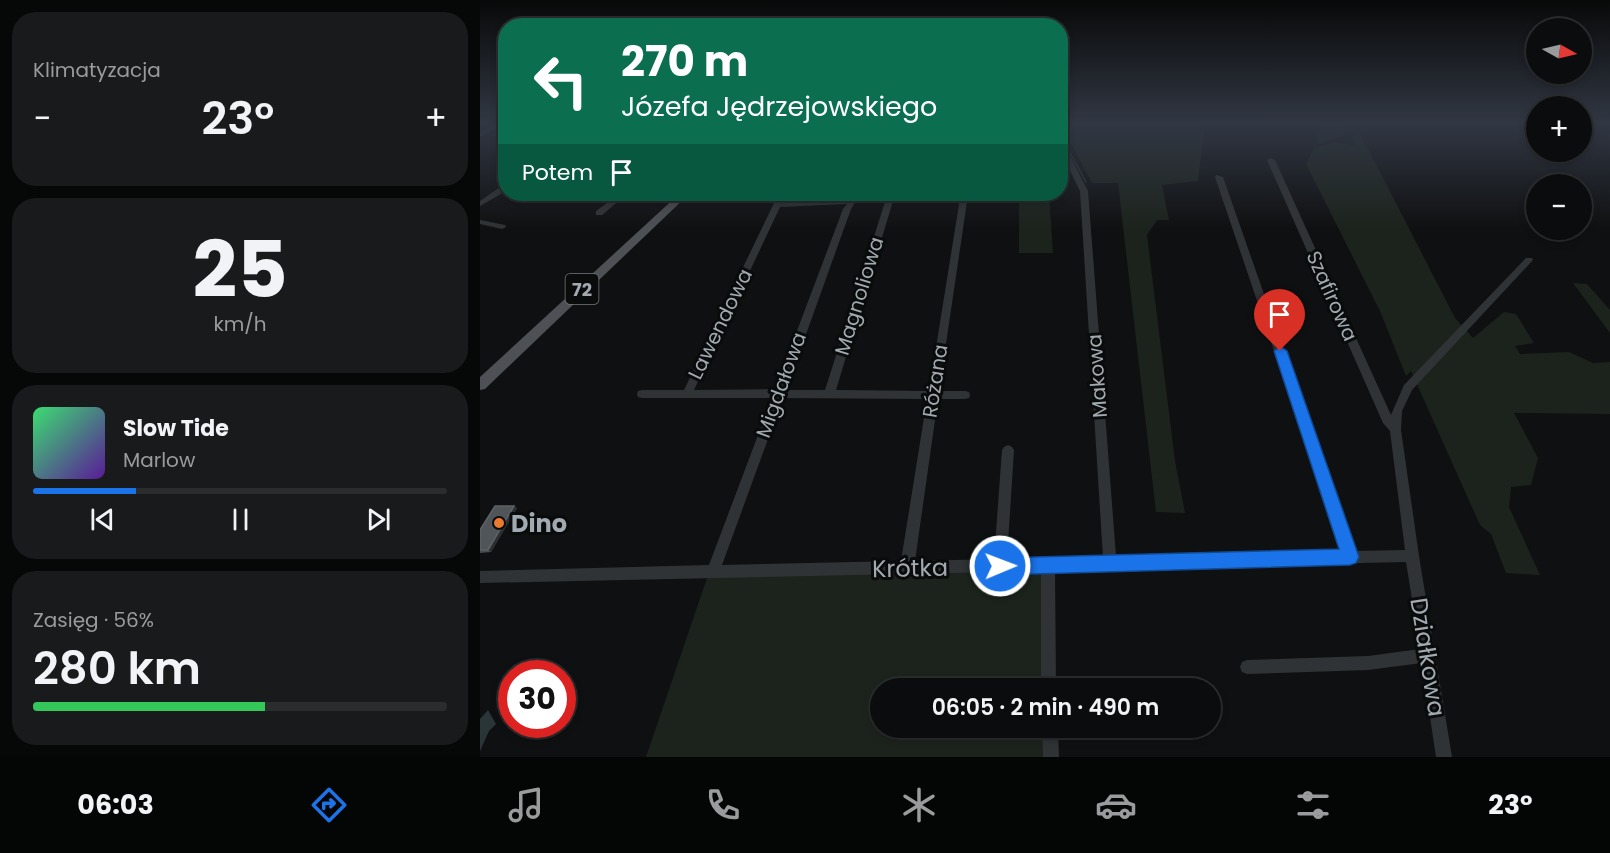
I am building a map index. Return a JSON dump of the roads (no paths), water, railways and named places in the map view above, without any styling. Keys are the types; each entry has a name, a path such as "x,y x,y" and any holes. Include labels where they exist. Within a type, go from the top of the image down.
{"main road":[{"name":"72","path":"480,385 677,201"}],"street":[{"name":"Szafirowa","path":"1271,160 1389,423 1395,430"},
{"name":"Makowa","path":"1068,162 1072,172 1084,187 1110,564"},
{"path":"1220,177 1350,557"},
{"path":"480,204 498,193"},
{"path":"599,213 612,201"},
{"name":"Lawendowa","path":"823,201 777,207 687,394 965,395"},
{"name":"Migdałowa","path":"714,570 777,394 852,201"},
{"name":"Magnoliowa","path":"829,394 889,201"},
{"name":"Różana","path":"907,568 963,201"},
{"path":"480,222 502,227"},
{"path":"1395,430 1397,411 1408,388 1529,260"},
{"path":"642,394 687,394"},
{"name":"Działkowa","path":"1395,430 1412,556 1444,757"},
{"path":"1000,566 1008,450"},
{"name":"Krótka","path":"480,577 1412,556"},
{"path":"1048,565 1049,678"},
{"path":"1246,667 1368,663 1427,655"},
{"path":"1050,738 1051,757"}],"waterway":[{"path":"1073,158 1086,182"}],"place":[{"name":"Dino","path":"499,523"}]}
